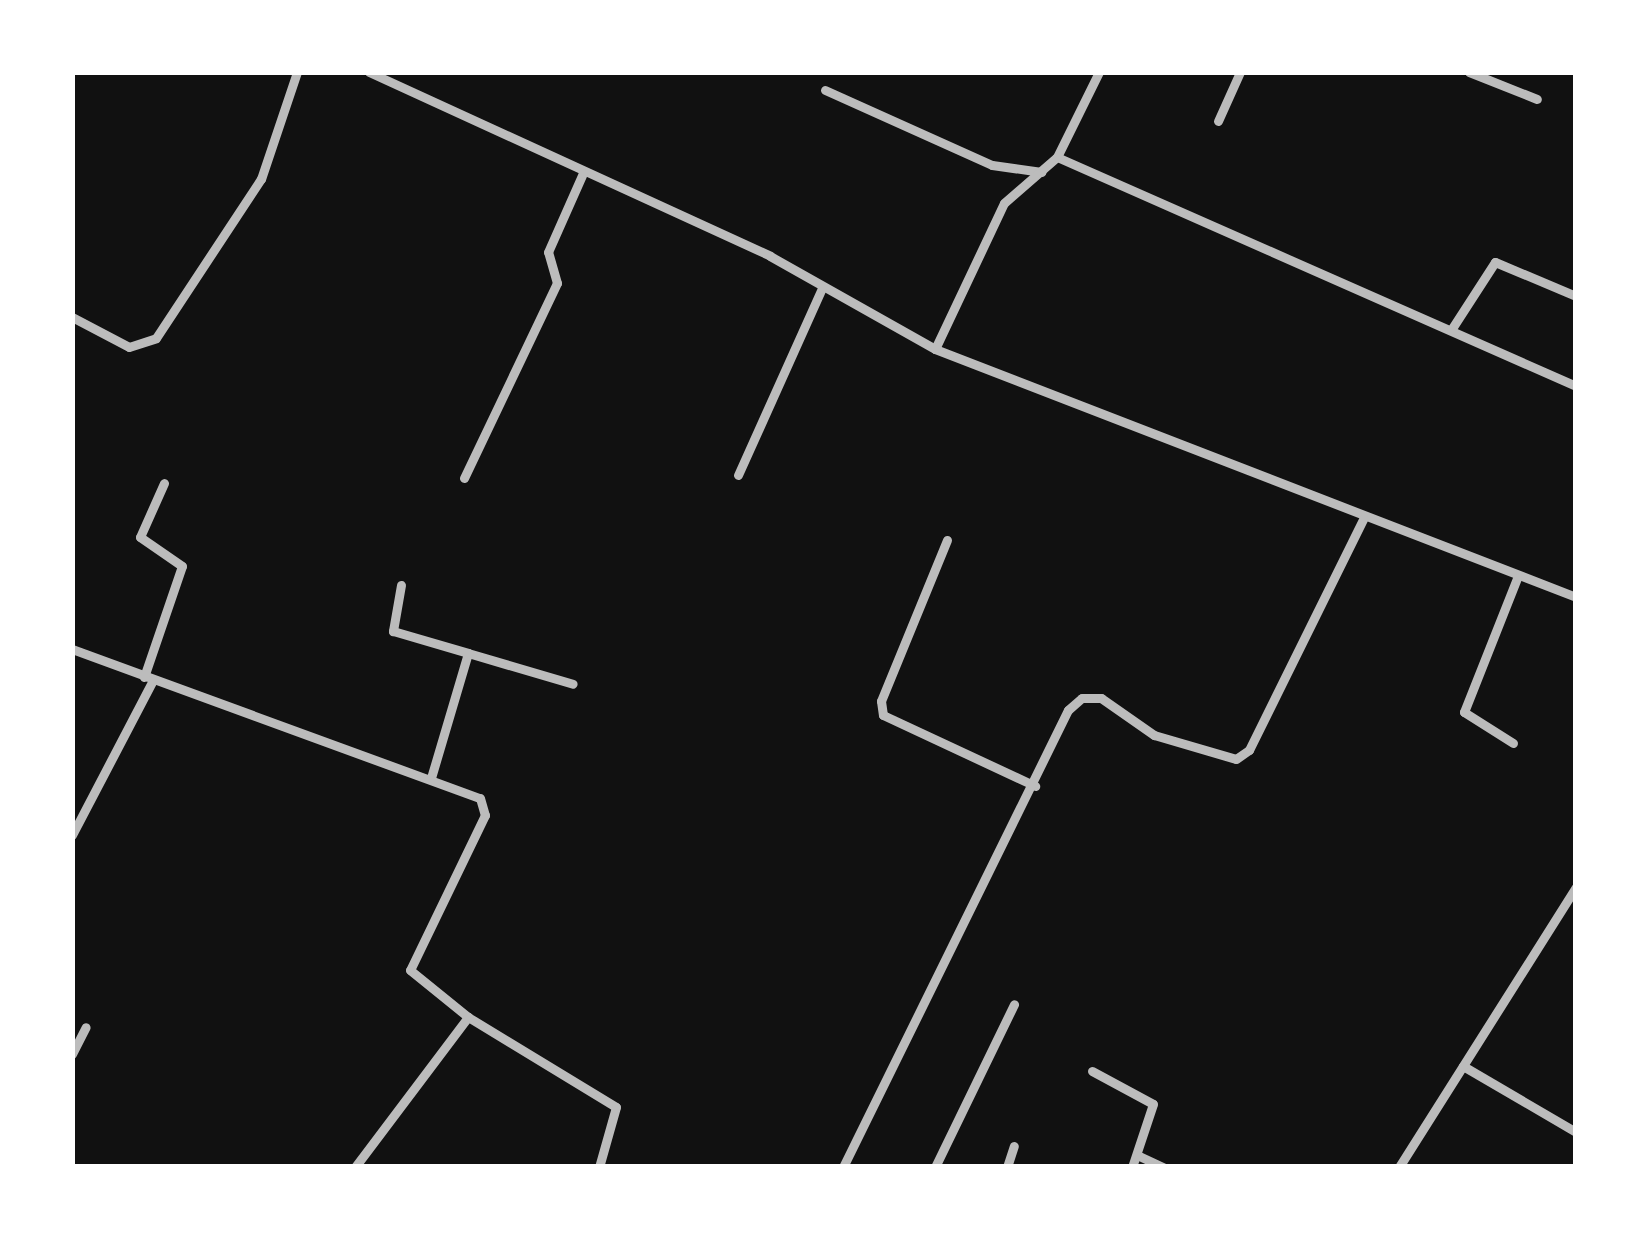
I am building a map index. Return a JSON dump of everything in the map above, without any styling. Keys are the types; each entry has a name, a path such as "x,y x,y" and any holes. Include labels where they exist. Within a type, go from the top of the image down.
{"street":[{"path":"72,317 129,347 156,338 261,179 297,72"},
{"path":"369,72 770,256 935,349 1363,519 1576,597"},
{"path":"935,349 1004,203 1057,158 1099,72"},
{"path":"1218,122 1240,72"},
{"path":"1469,72 1537,100"},
{"path":"825,90 992,165 1042,172"},
{"path":"1057,158 1576,386"},
{"path":"464,478 557,283 548,251 583,173"},
{"path":"1451,330 1495,262 1576,296"},
{"path":"737,475 822,289"},
{"path":"72,835 149,678 182,572 179,560 140,537 164,483"},
{"path":"843,1167 1035,786 1068,710 1092,695 1114,702 1154,734 1225,761 1249,750 1363,519"},
{"path":"946,540 881,700 883,715 1035,786"},
{"path":"1513,743 1464,712 1517,578"},
{"path":"401,586 393,631 573,685"},
{"path":"72,649 480,798 485,814 410,970 468,1017 616,1107 599,1167"},
{"path":"431,778 468,653"},
{"path":"1399,1167 1576,887"},
{"path":"934,1167 1013,1004"},
{"path":"355,1167 468,1017"},
{"path":"72,1054 86,1027"},
{"path":"1463,1066 1576,1132"},
{"path":"1092,1071 1153,1104 1132,1167"},
{"path":"1006,1167 1015,1146"},
{"path":"1137,1155 1163,1167"}]}
